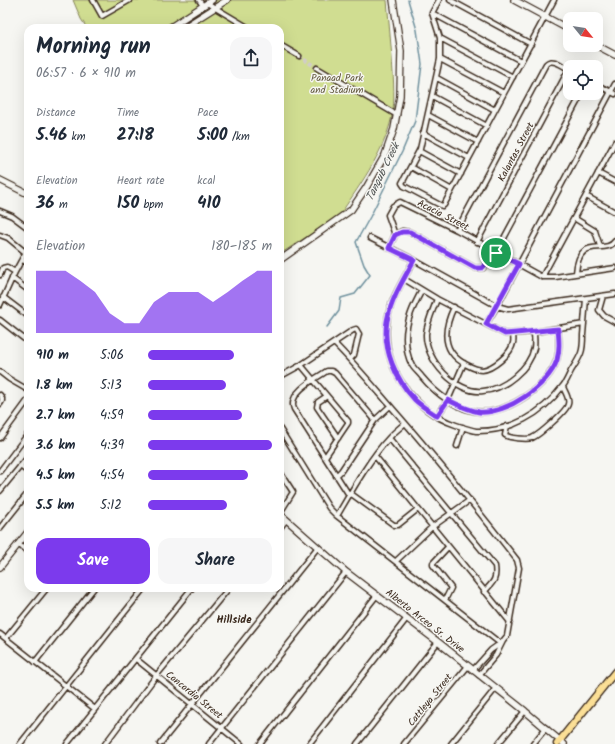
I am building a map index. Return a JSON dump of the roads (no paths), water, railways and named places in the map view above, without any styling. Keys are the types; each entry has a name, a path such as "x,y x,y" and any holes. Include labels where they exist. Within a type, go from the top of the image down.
{"main road":[{"path":"561,743 615,672"}],"street":[{"path":"93,0 102,16 127,1"},
{"path":"199,0 208,3 243,24"},
{"path":"189,24 227,0"},
{"path":"284,257 351,210 385,155 392,136 400,96 401,51 393,0"},
{"path":"439,0 432,13 440,38 440,59 437,78 419,151 402,183 404,186 442,206 444,205 487,126 554,0"},
{"path":"450,0 531,44"},
{"path":"514,0 563,26"},
{"path":"175,24 208,3"},
{"path":"432,13 521,61"},
{"path":"440,38 513,78"},
{"path":"284,47 299,56"},
{"path":"603,49 615,55"},
{"path":"440,59 504,94"},
{"path":"457,230 546,64 548,61 552,61 563,66"},
{"path":"317,68 397,115"},
{"path":"437,78 495,110"},
{"name":"Kalantas Street","path":"477,242 563,80"},
{"path":"486,324 613,93 615,84"},
{"path":"603,88 613,93"},
{"path":"432,96 487,126"},
{"path":"389,248 395,235 402,232 410,232 475,268 482,268 496,253 578,100"},
{"path":"428,115 478,142"},
{"path":"423,132 469,158"},
{"path":"615,142 542,277 555,277 615,268"},
{"path":"419,151 460,174"},
{"path":"610,152 615,154"},
{"path":"411,167 452,190"},
{"path":"598,173 615,182"},
{"path":"0,180 24,192"},
{"path":"586,196 615,212"},
{"name":"Acacia Street","path":"395,235 388,215 393,206 398,203 457,230 496,253 542,277"},
{"path":"0,210 12,216 24,225"},
{"path":"574,218 595,230 600,246"},
{"path":"0,235 8,238 24,249"},
{"path":"370,238 414,260 497,306 508,309 615,294"},
{"path":"576,273 577,263 581,254 586,250 600,246 612,245 615,241"},
{"path":"0,305 24,254"},
{"path":"414,260 390,309 387,322 387,341 392,363 398,377 416,401 447,422 475,431 488,430 514,424 534,414 563,387 582,352 586,299"},
{"path":"0,275 3,268 7,267 15,272"},
{"path":"12,278 24,287"},
{"path":"404,279 437,299 505,334 558,329 584,324"},
{"path":"422,290 411,311 406,338 412,366 428,385 448,400 464,408 481,412 497,411 526,396 546,377 557,361 560,347 558,329"},
{"path":"0,291 24,312"},
{"path":"603,296 599,310 604,316 615,322"},
{"path":"437,299 426,332 427,344 435,363 443,373 470,390 483,392 508,383 518,374 527,363 534,348 534,332"},
{"path":"454,307 447,321 447,344 458,360 464,364 481,370 492,366 509,352 513,343 513,334"},
{"path":"0,320 24,339"},
{"path":"284,374 301,365 353,330 358,331 359,334 354,354 350,359"},
{"path":"334,343 350,359 470,500 517,560 518,564 507,636 496,655 480,675"},
{"path":"437,416 448,400 464,364"},
{"path":"301,365 348,421 325,457"},
{"path":"375,420 331,370 327,371 296,393 292,406 336,476 350,494 394,525 398,526 418,509"},
{"path":"0,372 24,388"},
{"path":"507,426 505,435 508,438 531,438 542,432 567,408 569,400 563,387"},
{"path":"0,395 2,398 0,404"},
{"path":"327,396 316,404 317,408 338,438"},
{"path":"0,438 24,405"},
{"path":"336,476 341,471 375,420 390,406"},
{"path":"337,516 375,456 389,438 405,423"},
{"path":"457,446 462,427"},
{"path":"284,435 329,508 337,516 502,643"},
{"path":"389,438 494,566 496,573 495,580 484,592"},
{"path":"0,471 24,439"},
{"path":"375,456 448,548 510,622"},
{"path":"0,491 24,461"},
{"path":"20,466 24,469"},
{"path":"284,478 293,492 284,507"},
{"path":"0,528 24,498"},
{"path":"396,561 432,527 470,500"},
{"name":"Alberto Arceo Sr. Drive","path":"286,520 346,572 474,670 546,728 561,743"},
{"path":"0,567 24,537"},
{"path":"18,544 24,549"},
{"path":"284,590 318,547"},
{"path":"446,600 451,588 433,565 433,562 448,548"},
{"path":"209,744 346,572"},
{"path":"6,638 44,592"},
{"path":"35,662 91,592"},
{"path":"20,744 141,592"},
{"path":"67,744 189,592"},
{"path":"105,744 156,676 227,592"},
{"path":"160,744 282,592"},
{"path":"260,744 377,595"},
{"path":"309,744 407,618"},
{"path":"0,634 95,709"},
{"path":"357,744 438,642"},
{"path":"474,670 491,650 502,643"},
{"name":"Concordia Street","path":"136,659 241,744"},
{"name":"Cattleya Street","path":"404,744 468,666"},
{"path":"451,744 496,688"},
{"path":"498,744 525,711"},
{"path":"533,744 546,728"}],"waterway":[{"name":"Tangub Creek","path":"327,327 339,311 341,298 355,294 370,275 364,265 356,242 402,152 415,121 422,64 417,30 408,0"}],"tunnel":[{"path":"299,56 317,68"}],"district":[{"name":"Hillside","path":"234,620"}],"park label":[{"name":"Panaad Park and Stadium","path":"337,84"}]}
